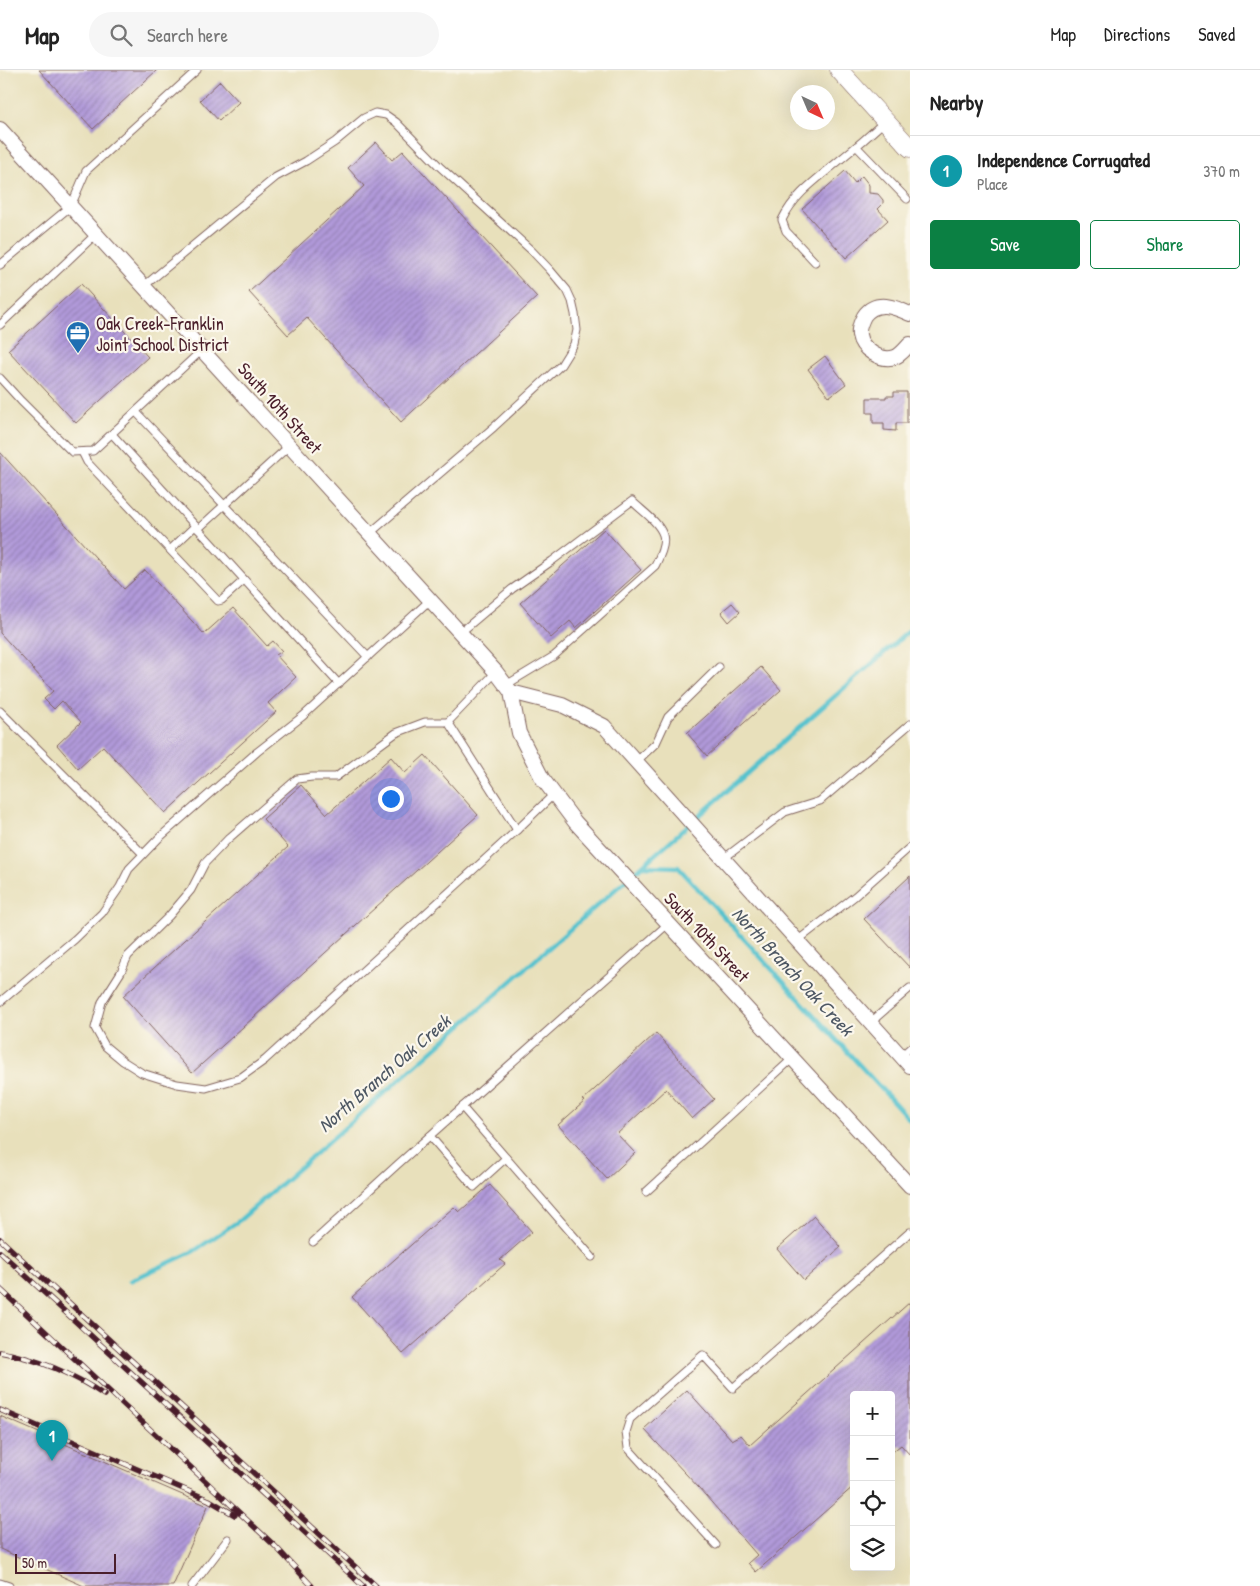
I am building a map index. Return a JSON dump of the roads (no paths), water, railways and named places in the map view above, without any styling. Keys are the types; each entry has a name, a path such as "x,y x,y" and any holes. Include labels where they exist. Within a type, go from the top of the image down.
{"street":[{"path":"839,70 910,148"},
{"name":"South 10th Street","path":"0,129 496,672 508,688 519,733 542,778 575,822 910,1186"},
{"path":"910,314 896,307 878,306 866,314 858,329 859,336 866,348 884,358 893,358 910,344"},
{"path":"508,688 562,705 604,726 871,1022 907,1057"}],"lane":[{"path":"0,265 71,206 86,171 197,70"},
{"path":"144,286 276,177 314,156 335,142 364,118 375,113 386,115 396,122 439,166 532,251 550,270 567,290 572,301 577,330 574,344 561,365 494,427 369,534"},
{"path":"815,262 786,231 782,220 792,203 810,184 885,121"},
{"path":"856,146 906,199"},
{"path":"0,325 96,234"},
{"path":"0,378 72,452 93,451 202,350"},
{"path":"136,412 368,657"},
{"path":"112,434 339,684"},
{"path":"171,549 224,505 289,446"},
{"path":"82,452 88,462 218,601 222,600 244,580"},
{"path":"460,633 512,589 632,501 654,522 663,536 661,552 655,566 554,656 508,688"},
{"path":"0,1002 75,939 102,913 120,887 129,869 143,854 257,752 303,716 430,600"},
{"path":"636,762 656,742 668,717 718,667"},
{"path":"496,672 448,722 425,722 396,733 336,778 312,776 297,779 228,839 205,863 191,890 180,903 128,956 121,972 102,1002 95,1028 105,1046 142,1073 177,1084 206,1088 240,1078 265,1060 554,794"},
{"path":"0,710 143,854"},
{"path":"448,722 517,830"},
{"path":"723,858 786,812 820,801 910,724"},
{"path":"797,941 855,896 910,847"},
{"path":"313,1242 669,924"},
{"path":"871,1022 910,988"},
{"path":"646,1192 793,1058"},
{"path":"462,1107 592,1257"},
{"path":"430,1136 474,1187 506,1158"},
{"path":"716,1545 628,1448 626,1432 630,1419 703,1355 733,1388 910,1232"},
{"path":"192,1586 228,1539"},
{"path":"0,1583 9,1586"}],"waterway":[{"name":"North Branch Oak Creek","path":"130,1281 194,1251 240,1220 910,630"},
{"name":"North Branch Oak Creek","path":"644,866 678,867 910,1120"}],"railway":[{"path":"0,1239 376,1586"},
{"path":"0,1252 363,1586"},
{"path":"0,1289 276,1547 312,1586"},
{"path":"0,1352 54,1368 80,1380 104,1395"},
{"path":"0,1410 209,1500 235,1515"}],"place":[{"name":"Oak Creek-Franklin Joint School District","path":"78,354"},
{"name":"Independence Corrugated","path":"52,1461"}]}
